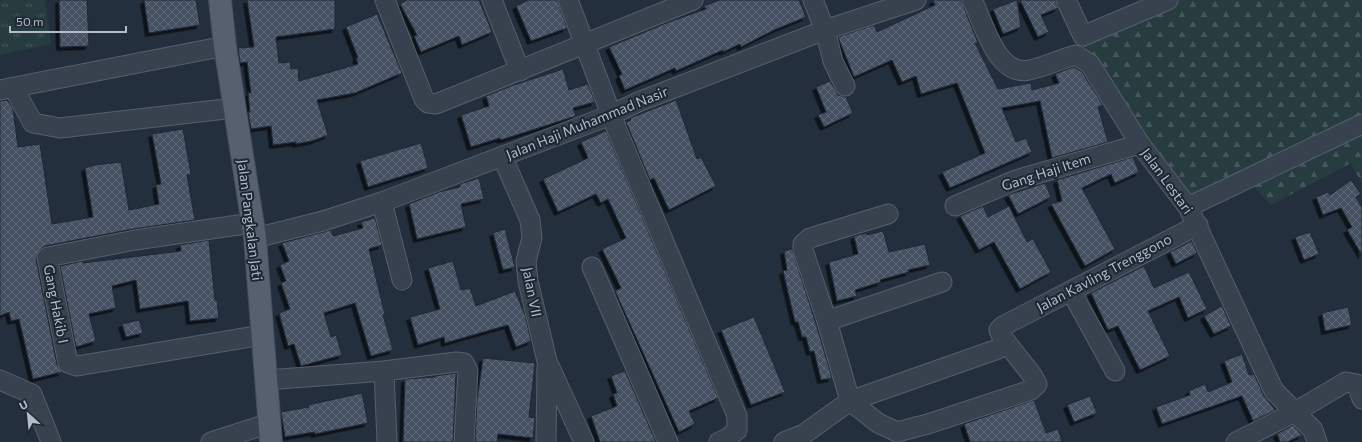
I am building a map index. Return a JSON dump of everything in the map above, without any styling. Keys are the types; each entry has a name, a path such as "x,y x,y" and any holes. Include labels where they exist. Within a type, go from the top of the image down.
{"main road":[{"name":"Jalan Pangkalan Jati","path":"220,0 234,108 254,230 271,433"}],"street":[{"path":"385,0 424,99 428,103 436,104 585,44 656,7 693,0"},
{"path":"492,0 520,70"},
{"path":"568,0 611,115 737,416 737,430 728,438 719,442"},
{"path":"813,0 825,30 831,56 845,86"},
{"name":"Jalan Haji Muhammad Nasir","path":"254,230 323,221 382,202 611,115 638,102 825,30 916,0"},
{"path":"1066,0 1083,36 1168,0"},
{"name":"Jalan Lestari","path":"980,2 995,50 1006,64 1016,70 1029,70 1061,58 1076,55 1090,64 1140,144 1188,207 1198,225 1274,391 1313,430 1317,442"},
{"path":"225,46 7,89 33,123 60,128 234,108"},
{"path":"1188,207 1362,124"},
{"name":"Gang Haji Item","path":"955,206 1016,180 1140,144"},
{"name":"Jalan VII","path":"502,156 530,220 532,238 526,262 548,361 584,442"},
{"path":"382,202 402,280"},
{"path":"850,401 828,321 803,250 803,244 810,238 888,214"},
{"name":"Jalan Kavling Trenggono","path":"850,401 878,422 897,432 928,424 1031,390 1037,384 1032,375 1002,337 999,330 1002,326 1198,225"},
{"name":"Gang Hakib I","path":"254,230 134,240 47,257 68,363 77,366 262,335"},
{"path":"592,268 668,442"},
{"path":"828,321 942,282"},
{"path":"1071,291 1115,371"},
{"path":"784,442 804,434 850,401 998,349"},
{"name":"Jalan VII","path":"546,442 548,361"},
{"path":"267,380 384,371 456,362 464,363 468,371 464,442"},
{"path":"384,371 387,442"},
{"path":"0,380 32,394 51,442"},
{"path":"1236,442 1295,412 1346,382 1358,384 1362,399"},
{"path":"211,442 271,433"}],"green space":[{"path":"0,0 45,0 51,44 0,55"},
{"path":"1169,0 1362,0 1362,184 1351,163 1271,205 1246,178 1190,199 1078,38"}],"building":[{"path":"59,0 87,0 89,46 60,47"},
{"path":"144,0 196,0 200,25 149,33"},
{"path":"247,0 335,0 335,29 276,37 279,63 290,62 291,69 298,68 299,81 358,64 356,58 358,58 346,27 377,14 402,73 355,93 317,100 328,135 312,141 296,144 296,142 273,145 271,126 251,129 248,112 250,112 248,93 251,93 247,62 240,63 238,48 254,47"},
{"path":"407,0 479,0 492,32 462,45 459,36 421,52 414,36 417,35 400,4"},
{"path":"529,0 557,0 567,28 531,41 516,6"},
{"path":"720,0 799,0 806,17 774,30 741,47 740,44 723,52 723,50 676,71 675,68 625,90 619,76 622,74 609,47 669,22 706,9 704,6"},
{"path":"933,0 961,0 978,43 975,43 998,89 1031,83 1032,90 1059,83 1055,74 1068,69 1074,67 1082,72 1103,105 1098,107 1108,142 1052,158 1040,101 1002,108 1016,142 1026,138 1032,152 950,188 942,172 985,153 957,83 921,94 916,76 902,82 892,60 854,77 838,37 874,25 877,32 935,5"},
{"path":"1017,0 1021,27 1003,34 993,9"},
{"path":"1020,0 1055,0 1058,8 1041,15 1049,32 1038,37"},
{"path":"563,69 569,90 588,84 595,102 573,108 576,116 501,140 500,138 471,147 461,115 489,106 486,96"},
{"path":"830,81 838,95 846,97 853,113 824,127 818,115 826,112 816,87"},
{"path":"7,100 13,109 18,147 40,144 52,224 93,217 85,168 95,165 121,162 129,210 159,204 156,185 161,184 152,134 183,129 191,174 187,175 195,220 133,229 45,246 40,249 36,259 57,365 62,372 33,379 19,319 11,321 9,312 0,316 0,101"},
{"path":"676,100 697,159 701,157 716,186 669,210 654,178 650,180 626,122 631,120 630,118"},
{"path":"606,131 718,398 689,411 695,424 679,432 615,291 621,288 602,249 626,238 608,199 601,203 596,194 558,212 543,179 588,158 581,142"},
{"path":"421,143 428,168 368,187 360,161"},
{"path":"1133,157 1139,172 1115,183 1111,174 1082,188 1115,249 1085,266 1051,204 1062,201 1057,180"},
{"path":"479,178 484,199 461,204 466,227 417,239 409,204 439,192 460,187 460,184"},
{"path":"1351,180 1361,194 1356,197 1362,208 1362,255 1347,230 1352,227 1341,208 1323,215 1316,197 1328,192 1330,195"},
{"path":"1045,183 1051,197 1018,214 1008,195"},
{"path":"983,206 988,217 1009,206 1027,242 1033,239 1051,272 1020,289 994,242 979,250 960,216"},
{"path":"375,218 382,245 369,249 385,315 383,315 393,350 371,356 355,303 324,313 331,337 336,335 342,355 301,366 294,344 288,346 279,313 290,309 281,283 286,281 280,265 289,261 282,243 331,230 333,236 363,228 361,222"},
{"path":"505,229 515,267 503,270 493,233"},
{"path":"883,231 889,252 925,244 930,265 908,270 909,272 880,280 881,282 855,290 857,296 837,301 829,262 858,254 854,236 866,233 867,235"},
{"path":"1310,232 1319,254 1304,260 1295,237"},
{"path":"209,240 215,300 217,300 219,318 190,321 188,301 140,309 136,280 112,286 116,308 89,314 96,341 76,347 60,266 83,261 83,263 181,251 180,245"},
{"path":"1192,241 1197,253 1176,264 1170,252"},
{"path":"792,249 832,378 821,380 814,351 810,352 806,337 802,337 798,322 795,322 783,271 787,270 784,251"},
{"path":"453,261 461,290 470,288 476,306 515,291 525,315 531,341 516,347 508,325 445,343 444,337 418,345 410,317 440,309 428,268"},
{"path":"1144,266 1154,288 1189,272 1207,309 1188,318 1179,297 1148,311 1170,356 1140,370 1118,326 1108,330 1091,293"},
{"path":"1222,306 1231,326 1214,334 1204,316"},
{"path":"1348,307 1352,325 1325,331 1322,313"},
{"path":"754,317 785,392 751,405 721,330"},
{"path":"139,320 143,333 126,337 122,324"},
{"path":"1242,354 1249,375 1254,374 1264,396 1275,410 1253,421 1242,396 1162,424 1156,407 1190,395 1189,391 1205,384 1208,392 1232,382 1224,361"},
{"path":"483,358 535,363 529,417 535,418 533,438 498,434 497,442 475,442 477,400"},
{"path":"625,371 656,442 600,442 591,416 617,406 613,394 617,393 611,376"},
{"path":"456,373 453,442 403,442 405,379 435,377"},
{"path":"362,393 368,423 315,434 314,432 285,437 281,412 309,407 308,405"},
{"path":"1090,396 1097,413 1074,422 1067,405"},
{"path":"1034,400 1046,433 1058,429 1062,442 970,442 964,424"},
{"path":"1293,425 1302,435 1287,442 1280,442 1277,434"}]}
